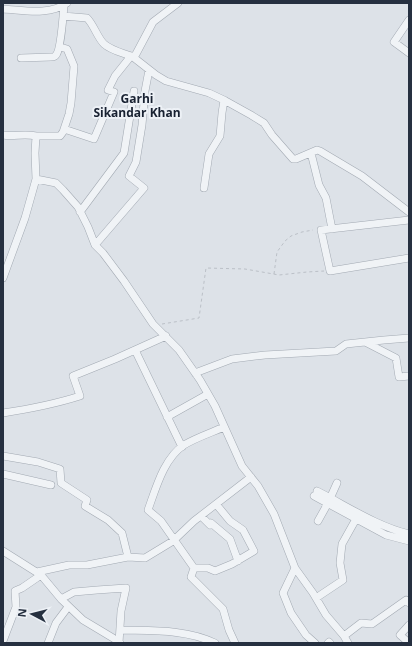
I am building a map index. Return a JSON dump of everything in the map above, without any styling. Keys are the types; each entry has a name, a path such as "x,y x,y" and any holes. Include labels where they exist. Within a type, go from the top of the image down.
{"street":[{"path":"64,129 94,139 114,92 108,90 115,76 136,54 153,22 178,3"},
{"path":"3,9 40,12 54,10 66,4"},
{"path":"21,58 55,57 60,46 63,16 66,4"},
{"path":"63,16 87,18 104,44 132,57 156,75 166,80 209,93 252,114 264,123 272,135 293,159 317,150 320,151 362,176 409,212"},
{"path":"409,20 394,42 409,53"},
{"path":"3,135 9,136 29,134 36,136 60,136 69,114 74,66 67,49 60,46"},
{"path":"95,245 144,188 129,176 136,162 149,70"},
{"path":"80,212 124,153 134,91"},
{"path":"204,188 209,154 220,136 224,100"},
{"path":"3,278 25,218 36,179 36,136"},
{"path":"311,153 319,185 326,198 332,229"},
{"path":"36,179 56,183 78,207 95,245 107,258 155,325 179,350 195,373 215,406 242,466 258,486 274,514 295,568 316,598 326,616 344,636 348,643"},
{"path":"409,220 321,230 330,271 409,258"},
{"path":"3,413 60,403 80,396 73,376 166,336"},
{"path":"195,373 232,359 265,355 336,351 346,344 409,338"},
{"path":"365,342 396,358 399,377 409,376"},
{"path":"135,350 182,447"},
{"path":"167,417 208,394"},
{"path":"224,427 182,447 171,458 160,477 148,510 161,520 194,568 192,577 223,609 229,630 235,643"},
{"path":"3,456 38,462 60,469 61,483 87,500 86,506 108,520 122,533 128,557"},
{"path":"3,474 50,485"},
{"path":"3,641 16,607 15,591 22,588 39,574 69,565 88,565 128,557 145,558 175,540 201,516 251,477"},
{"path":"318,521 338,483"},
{"path":"315,493 356,519 386,535 409,541"},
{"path":"329,501 399,532 409,534"},
{"path":"194,568 208,568 215,571 238,561 254,551 243,530 230,521 216,504"},
{"path":"201,516 210,525 211,523 230,539 238,561"},
{"path":"316,598 343,580 340,563 342,544 356,519"},
{"path":"3,551 39,574 68,607 83,620 119,643"},
{"path":"295,568 283,593 291,613 298,624 306,635 315,643"},
{"path":"61,599 74,592 126,588 121,611 119,643"},
{"path":"344,636 361,623 372,624 406,600 409,603"},
{"path":"48,643 56,623 68,607"},
{"path":"409,625 400,635 409,643"},
{"path":"120,630 182,633 207,639 215,643"}],"path":[{"path":"274,274 277,252 290,236 302,232 321,230"},
{"path":"155,325 199,318 206,268 246,269 279,275 330,271"}],"district":[{"name":"Garhi Sikandar Khan","path":"137,105"}]}
